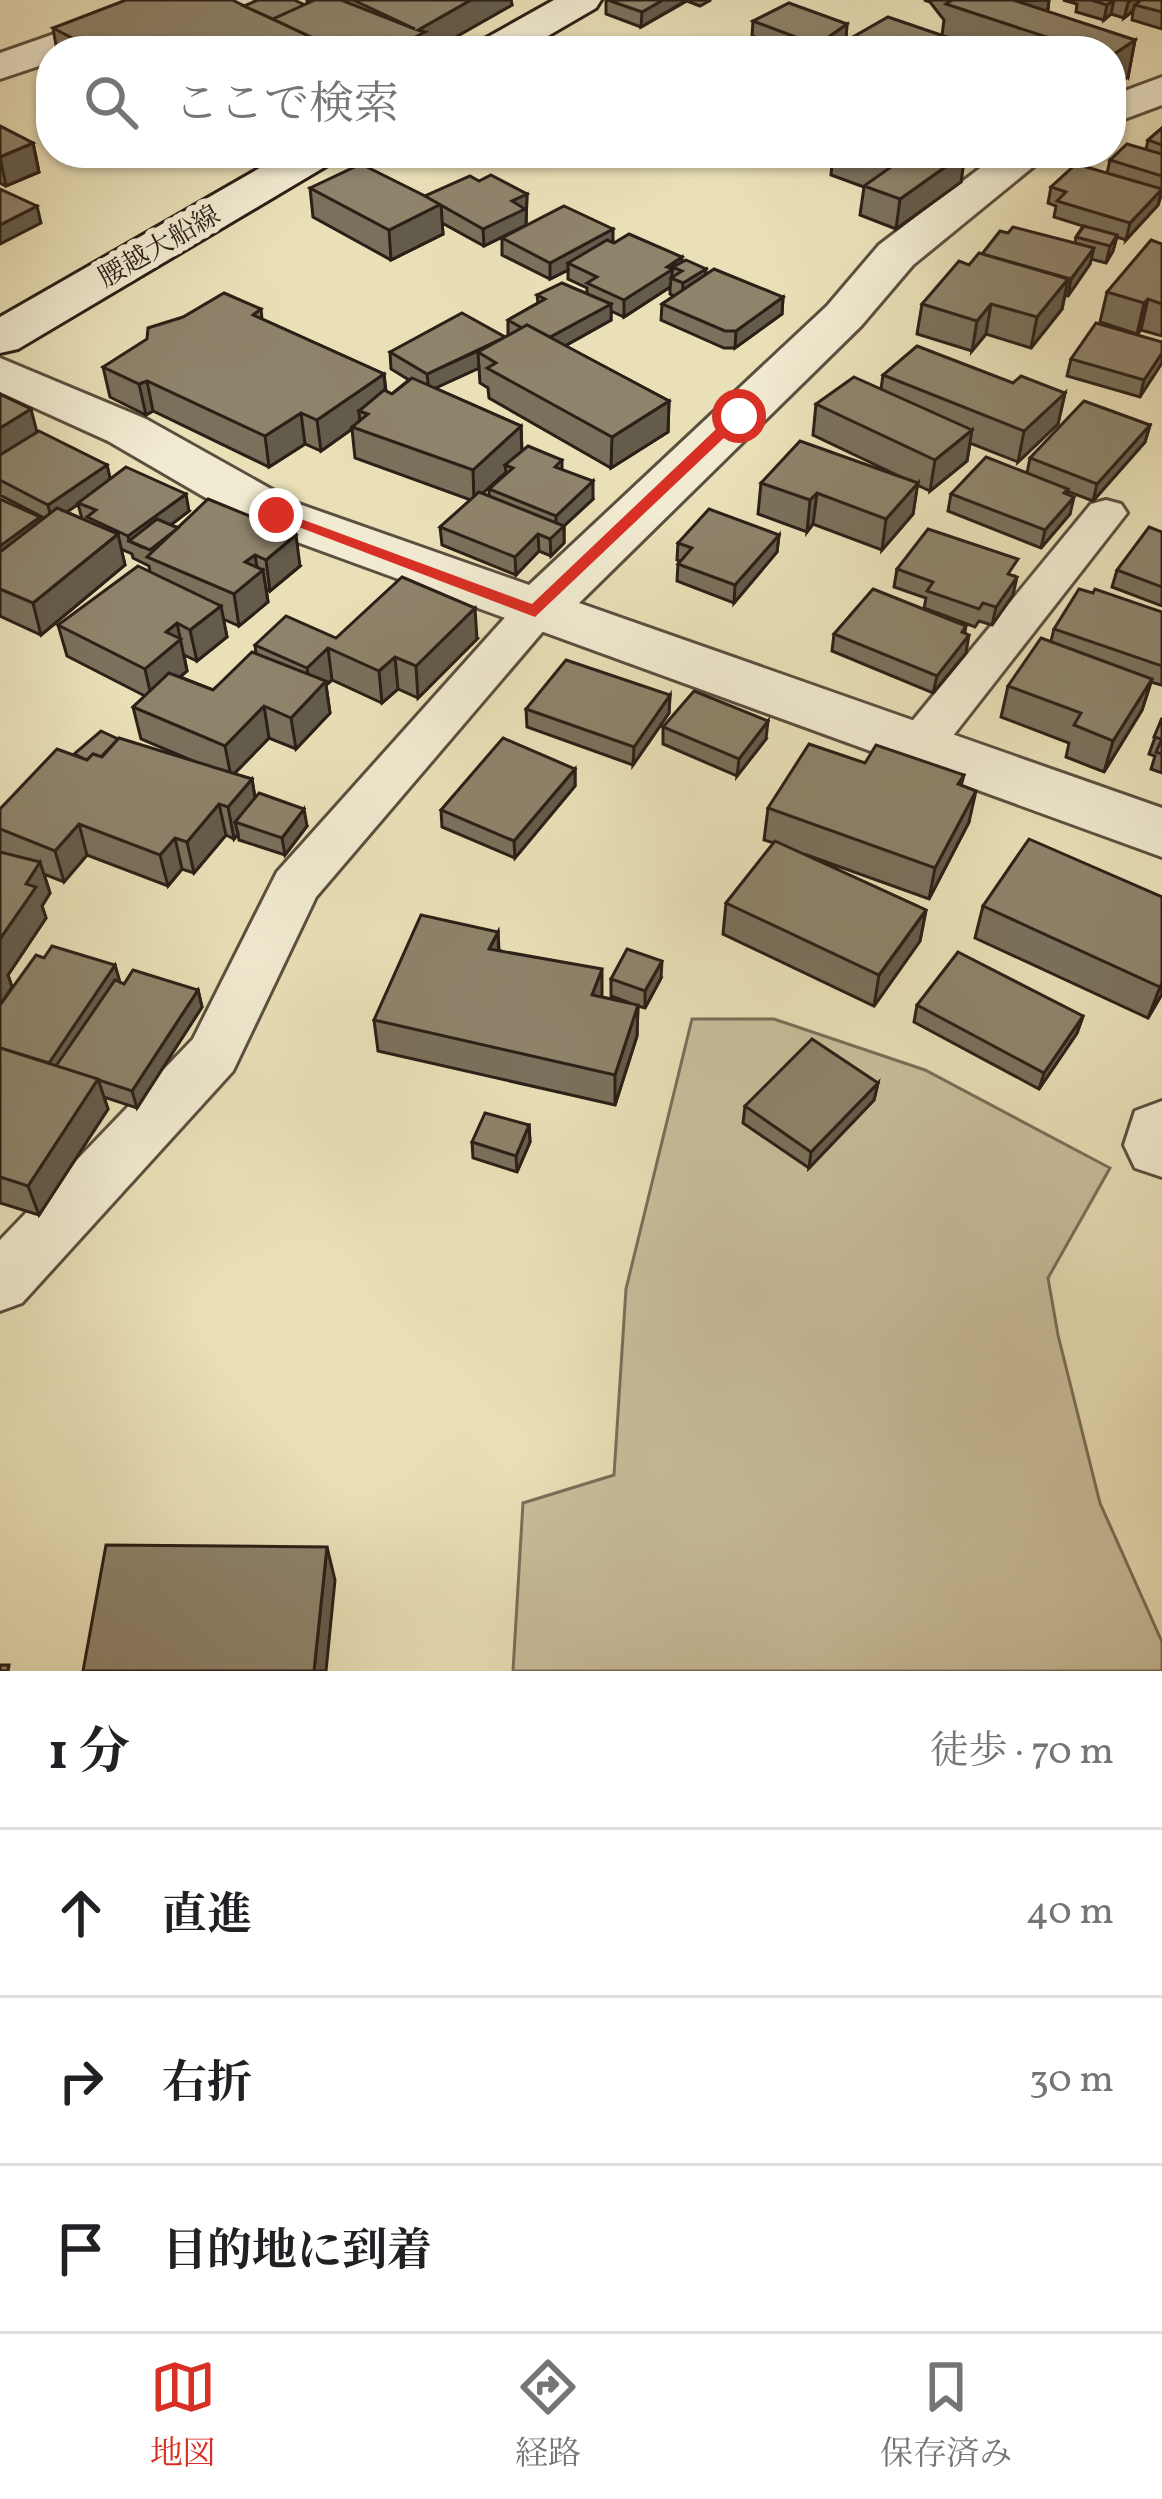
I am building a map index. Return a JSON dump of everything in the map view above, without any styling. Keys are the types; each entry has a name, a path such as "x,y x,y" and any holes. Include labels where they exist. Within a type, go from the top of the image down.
{"street":[{"path":"86,36 234,0"},
{"path":"519,36 581,0"},
{"path":"0,67 36,54"},
{"path":"1126,105 1162,91"},
{"name":"腰越大船線","path":"0,338 292,168"},
{"path":"535,612 844,316 896,255 1009,168"},
{"path":"0,374 127,430 276,515 535,612 1162,833"},
{"path":"1162,1133 1162,1145"}],"lane":[{"path":"917,748 1106,512"},
{"path":"0,1283 213,1054 295,886 535,612"}],"shaded area":[{"path":"692,1019 774,1019 925,1070 1110,1168 1048,1278 1100,1503 1162,1642 1162,1671 513,1671 523,1503 614,1475 626,1289"}],"building":[{"path":"126,0 232,0 308,36 68,36 53,28"},
{"path":"258,0 294,0 305,5 273,19 244,6"},
{"path":"315,0 341,0 415,29 353,0 471,0 418,30 425,32 417,36 309,36 273,19"},
{"path":"608,0 663,0 642,12"},
{"path":"952,0 1013,0 1123,36 1043,36 946,4"},
{"path":"1141,0 1162,0 1162,12 1135,5"},
{"path":"789,3 847,24 830,36 793,36 753,21"},
{"path":"888,17 944,36 855,36"},
{"path":"0,126 33,143 0,157"},
{"path":"1162,128 1162,145 1148,140"},
{"path":"1126,145 1162,154 1162,176 1126,165"},
{"path":"352,168 369,168 441,204 389,230 310,188"},
{"path":"890,168 944,168 900,199 864,186"},
{"path":"1072,168 1090,168 1162,189 1130,223 1057,201 1066,192 1051,187"},
{"path":"491,175 527,194 512,201 525,209 483,229 425,196 470,176 479,181"},
{"path":"0,189 37,206 0,225"},
{"path":"564,206 613,229 550,263 502,238"},
{"path":"1084,226 1117,235 1110,246 1076,237"},
{"path":"1013,227 1094,248 1071,279 982,254 1000,231 1008,233"},
{"path":"629,234 682,257 667,267 673,269 624,300 587,283 597,277 568,263 607,240 614,243"},
{"path":"1151,240 1162,244 1162,304 1107,292"},
{"path":"979,253 1068,279 1037,317 991,304 977,321 922,304 959,261 969,265"},
{"path":"686,260 706,269 683,283 671,278 682,271 673,267"},
{"path":"714,269 783,297 736,331 725,331 662,304"},
{"path":"562,283 611,304 550,337 508,320 545,299 537,295"},
{"path":"224,293 261,309 253,315 384,374 317,420 301,413 265,436 147,381 139,384 103,367 147,339 148,328 183,317"},
{"path":"462,313 505,337 427,374 390,352"},
{"path":"1096,323 1162,342 1162,353 1144,380 1071,359"},
{"path":"527,325 669,401 612,437 487,368 496,363 478,352"},
{"path":"917,346 1013,383 1021,376 1065,393 1024,431 883,375"},
{"path":"854,377 972,430 935,460 816,404"},
{"path":"412,378 521,426 473,470 352,427 368,414 359,411 384,390 392,394"},
{"path":"0,394 31,409 0,428"},
{"path":"1084,401 1150,425 1097,484 1030,458"},
{"path":"39,431 107,465 48,505 0,480 0,455"},
{"path":"800,441 918,483 886,519 817,493 810,500 761,483"},
{"path":"528,446 562,460 555,467 593,481 556,516 489,489 513,468 505,465"},
{"path":"986,457 1068,489 1064,493 1074,497 1045,530 951,494"},
{"path":"126,467 186,494 128,536 87,517 96,510 78,503"},
{"path":"479,492 564,526 550,539 538,534 515,557 440,527"},
{"path":"0,499 40,517 0,546"},
{"path":"208,499 296,535 266,560 255,555 245,562 263,570 234,594 147,557"},
{"path":"57,508 118,534 33,603 0,589 0,552"},
{"path":"709,509 779,535 735,585 678,564 692,548 678,543"},
{"path":"157,519 178,528 150,550 129,541"},
{"path":"1149,527 1162,532 1162,587 1117,570"},
{"path":"928,529 1018,559 1008,574 1017,577 996,607 983,603 979,609 927,591 933,582 897,569"},
{"path":"138,566 221,606 190,630 177,623 166,632 181,639 145,669 58,625"},
{"path":"402,577 475,608 416,666 395,657 379,671 328,648 307,668 255,645 286,616 336,638"},
{"path":"873,589 966,626 962,632 969,635 937,676 834,634"},
{"path":"1079,589 1093,593 1095,589 1162,612 1162,666 1054,629"},
{"path":"1041,638 1152,679 1113,741 1074,725 1081,713 1008,686"},
{"path":"252,652 326,681 291,718 264,706 225,746 133,707 169,673 213,690"},
{"path":"566,660 670,695 634,747 526,709"},
{"path":"694,691 768,721 739,759 663,727"},
{"path":"101,731 118,739 101,757 93,754 87,760 74,754"},
{"path":"119,738 252,779 228,807 219,804 187,842 175,838 160,855 79,824 55,851 0,829 0,809 57,749 87,760 93,754 102,757"},
{"path":"503,738 575,769 514,841 441,810"},
{"path":"809,744 865,763 876,745 964,775 958,784 976,791 935,868 768,808"},
{"path":"259,793 304,809 282,838 235,822"},
{"path":"1029,839 1162,897 1160,987 983,906"},
{"path":"775,841 926,910 879,975 726,903"},
{"path":"0,852 40,862 26,884 36,887 0,939"},
{"path":"421,915 498,932 489,949 602,969 592,995 638,1005 615,1075 374,1020"},
{"path":"52,946 115,965 49,1063 0,1048 0,1005 36,955 44,958"},
{"path":"627,949 662,961 645,991 611,979"},
{"path":"958,952 1083,1016 1044,1073 917,1005"},
{"path":"133,970 198,990 132,1091 56,1066 115,980 124,984"},
{"path":"812,1039 878,1083 811,1152 745,1106"},
{"path":"0,1048 98,1079 28,1186 0,1177"},
{"path":"485,1113 529,1125 516,1156 472,1142"},
{"path":"106,1545 327,1547 314,1671 83,1671"}],"route":[{"path":"276,515 535,612 739,416"}]}
